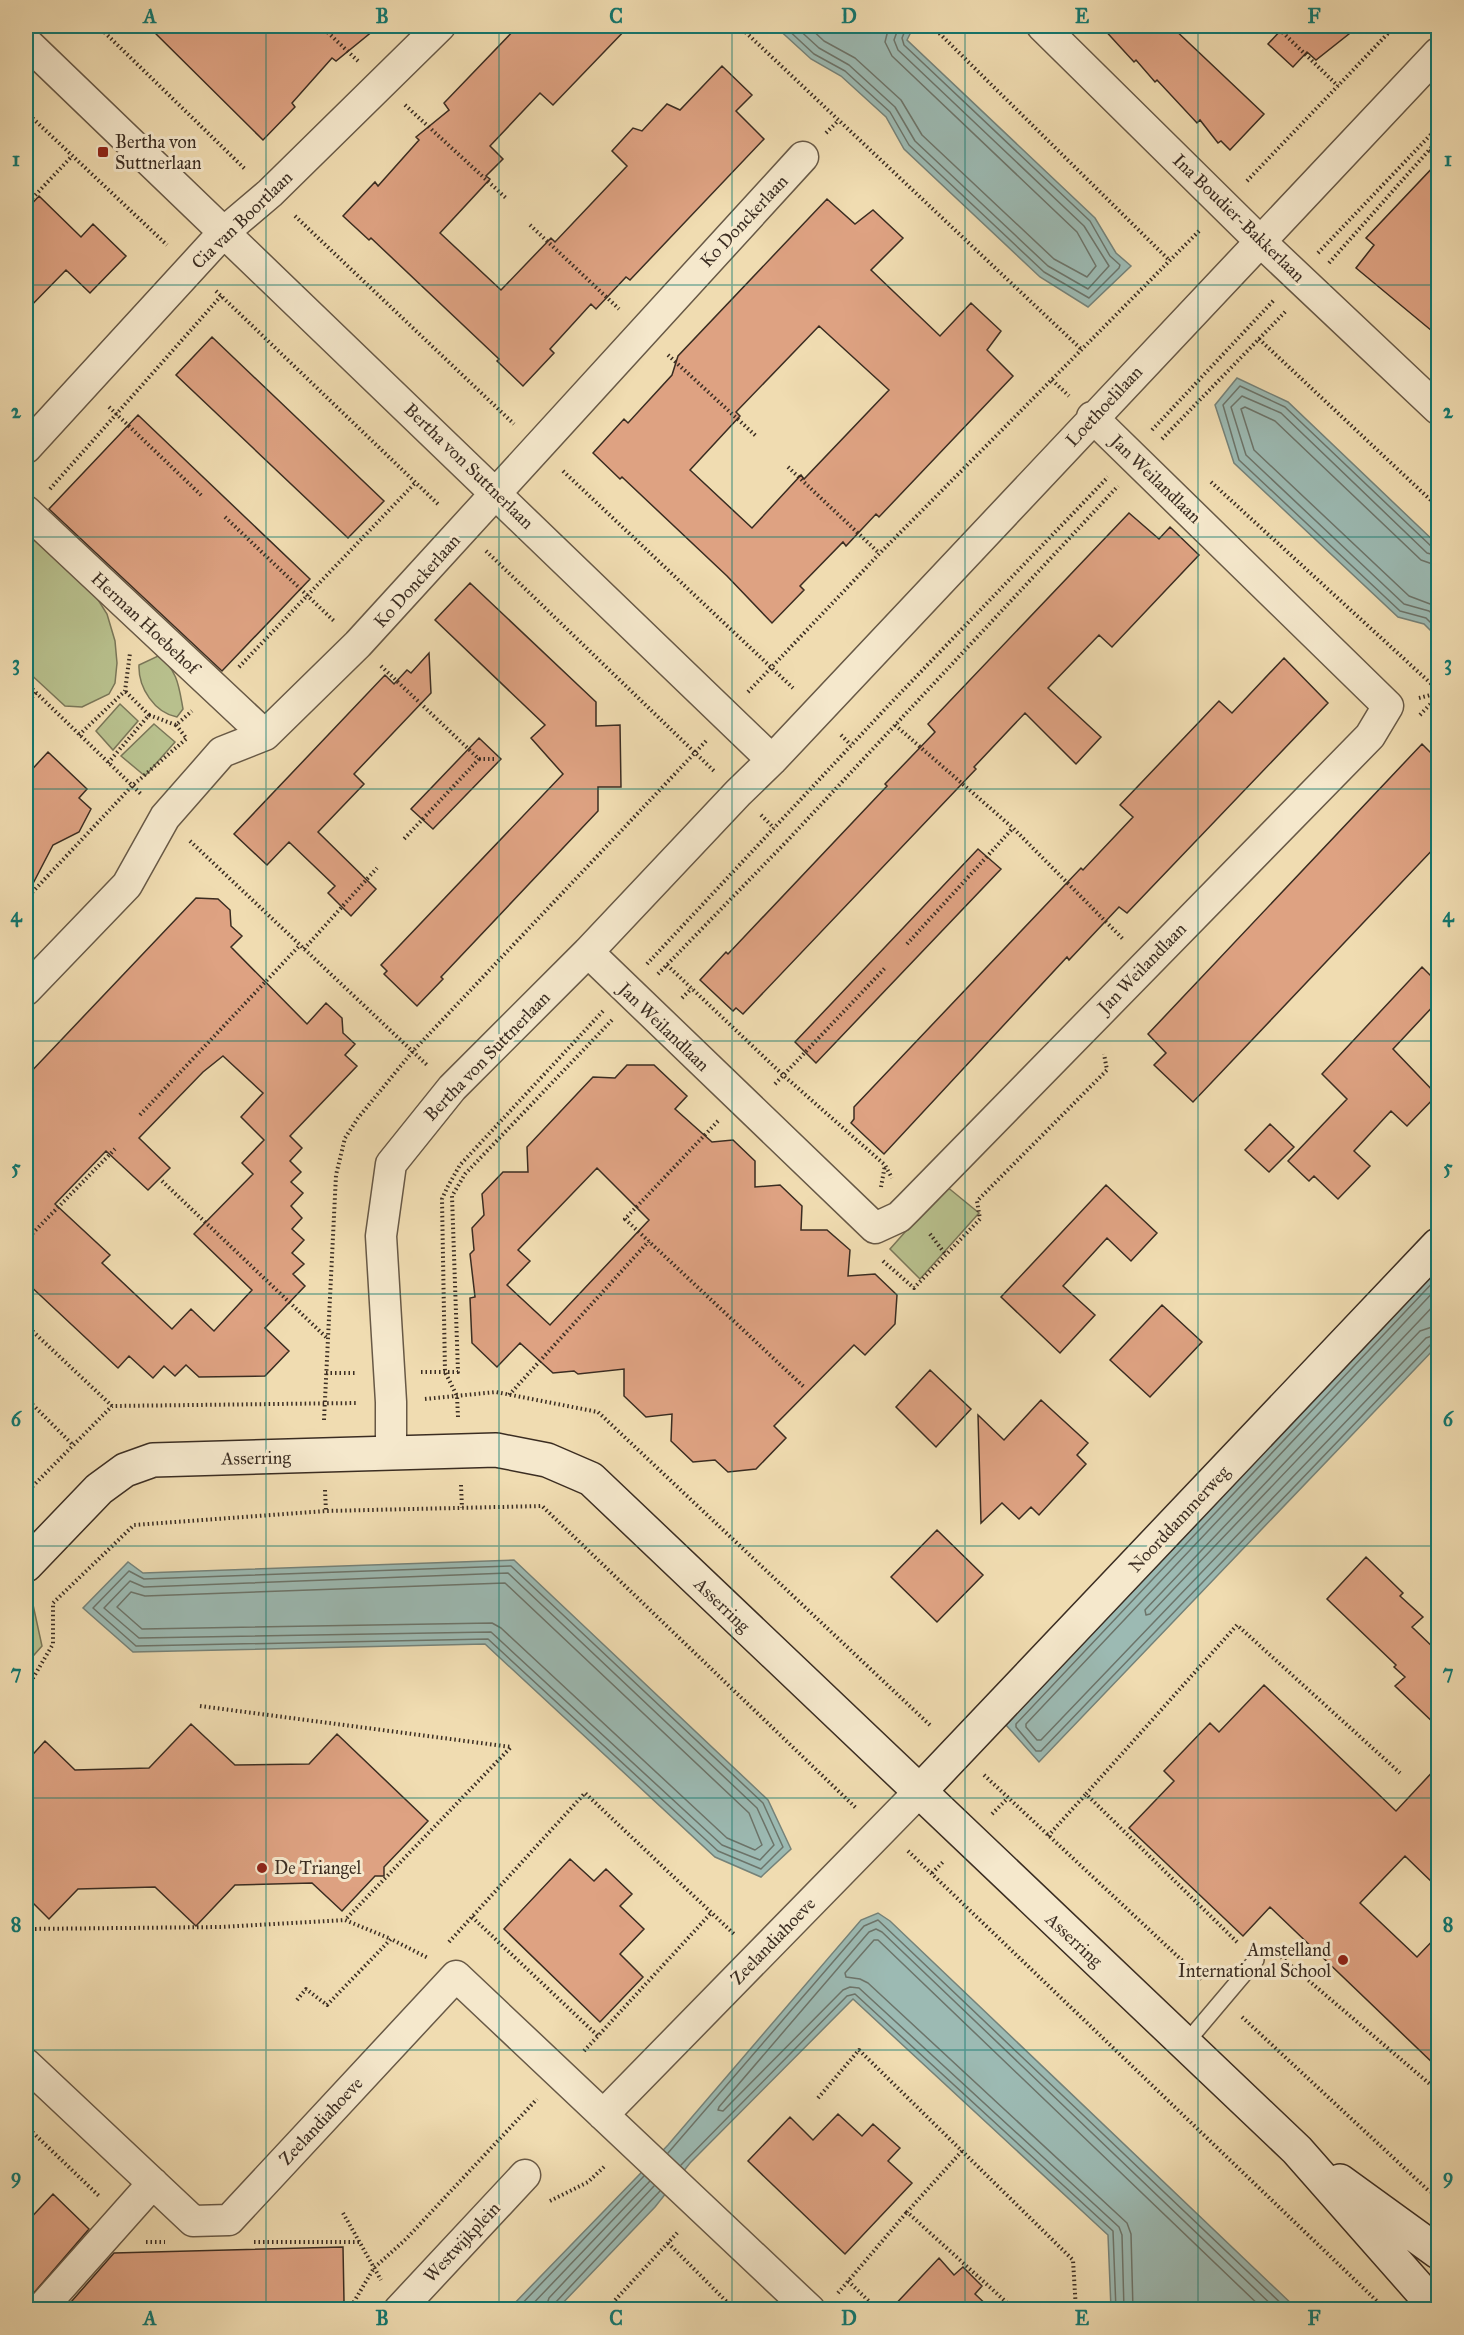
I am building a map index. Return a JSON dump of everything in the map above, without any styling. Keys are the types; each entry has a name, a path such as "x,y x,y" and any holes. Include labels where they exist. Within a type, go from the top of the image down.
{"street":[{"name":"Cia van Boortlaan","path":"26,448 224,232 270,193 440,26"},
{"name":"Ina Boudier-Bakkerlaan","path":"1041,26 1261,242 1438,409"},
{"name":"Bertha von Suttnerlaan","path":"26,42 772,760 588,952 452,1088 391,1164 381,1236 390,1373 391,1454"},
{"name":"Loethoelilaan","path":"772,760 1092,417 1261,242 1438,53"},
{"name":"Ko Donckerlaan","path":"26,990 127,885 165,817 222,753 265,735 358,644 803,157"},
{"name":"Jan Weilandlaan","path":"588,952 629,994 875,1228 899,1217 1370,736 1388,706 1092,417"},
{"name":"Herman Hoebehof","path":"27,512 265,735"},
{"name":"Noorddammerweg","path":"918,1793 1438,1245"},
{"name":"Asserring","path":"26,1565 99,1489 124,1470 153,1460 496,1450 547,1460 591,1479 918,1793 1297,2150 1438,2310"},
{"name":"Zeelandiahoeve","path":"603,2115 758,1957 894,1839 918,1793"},
{"name":"Zeelandiahoeve","path":"26,2064 193,2221 229,2220 444,1968"},
{"path":"444,1968 810,2310"},
{"name":"Asserring","path":"1297,2150 1438,2252"},
{"name":"Westwijkplein","path":"399,2310 525,2175"},
{"path":"40,2310 122,2218 145,2176"}],"lane":[{"path":"1185,2044 1256,1960"}],"path":[{"path":"98,26 270,193 851,745"},
{"path":"321,26 506,198"},
{"path":"739,26 1081,349"},
{"path":"928,26 937,31 1169,260"},
{"path":"937,31 942,26"},
{"path":"1276,26 1338,86"},
{"path":"26,112 774,828"},
{"path":"326,1373 458,1372 452,1196 465,1174 851,745 1135,458 1163,438 1259,339 1303,280 1438,127"},
{"path":"462,1508 457,1396 445,1372 442,1199 460,1165 629,994 667,964 894,725 1135,458 1438,141"},
{"path":"1430,149 1438,157"},
{"path":"26,205 72,156"},
{"path":"530,225 756,436"},
{"path":"27,512 221,297"},
{"path":"1259,339 1438,507"},
{"path":"85,384 202,496"},
{"path":"1163,438 1172,446"},
{"path":"788,467 880,553"},
{"path":"1206,478 1438,690"},
{"path":"125,691 149,715 176,725 217,690 415,483"},
{"path":"225,518 479,759 496,759"},
{"path":"79,735 125,691 136,615"},
{"path":"26,683 413,1051"},
{"path":"26,704 36,693"},
{"path":"108,763 149,715"},
{"path":"894,725 1013,828 1147,963"},
{"path":"26,899 132,786 186,738"},
{"path":"404,839 479,759"},
{"path":"907,944 1013,828"},
{"path":"304,949 377,868"},
{"path":"140,1115 300,945"},
{"path":"667,964 783,1075 885,1165"},
{"path":"804,1387 625,1219 745,1104 783,1075 886,967"},
{"path":"875,1228 868,1248 914,1288 980,1219 977,1202 1107,1070 1096,1015"},
{"path":"26,1240 115,1149"},
{"path":"162,1180 328,1339"},
{"path":"509,1395 649,1241"},
{"path":"26,1325 112,1406"},
{"path":"26,1398 73,1445"},
{"path":"26,1690 53,1644 53,1603 134,1524 326,1512 542,1506 858,1810 932,1873 1382,2307"},
{"path":"1048,1836 1237,1625 1400,1773"},
{"path":"200,1706 511,1747 345,1920"},
{"path":"26,1929 221,1927 345,1920 391,1939 444,1968 472,1917 585,1793 758,1957"},
{"path":"1086,1794 1256,1960 1269,1947 1438,2091"},
{"path":"472,1917 598,2036 711,1912"},
{"path":"297,2000 306,1989 327,2005 391,1939"},
{"path":"818,2098 860,2050 1073,2260 1076,2310"},
{"path":"349,2310 374,2268 406,2239 560,2074"},
{"path":"26,2126 122,2218"},
{"path":"837,2295 907,2211 962,2151"},
{"path":"606,2310 668,2243 695,2201"},
{"path":"907,2211 1015,2310"},
{"path":"343,2213 383,2284"},
{"path":"668,2243 735,2310"},
{"path":"848,2281 878,2310"}],"green space":[{"path":"26,531 97,598 107,614 115,641 117,663 115,683 109,694 82,707 65,706 26,670"},
{"path":"158,656 170,667 179,686 183,709 177,717 169,715 155,705 141,682 139,665"},
{"path":"120,704 138,721 113,750 96,731"},
{"path":"154,724 175,742 145,776 121,756"},
{"path":"946,1186 979,1213 920,1279 890,1249"},
{"path":"30,1591 42,1646 26,1664 26,1596"}],"water":[{"path":"775,26 914,26 907,40 1095,218 1116,253 1131,266 1088,307 1040,277 904,149 886,117 841,76 811,59"},
{"path":"1237,378 1288,402 1438,545 1438,638 1424,624 1398,617 1234,463 1215,405"},
{"path":"1438,1268 1438,1345 1039,1762 1006,1725"},
{"path":"514,1560 768,1800 791,1849 761,1877 715,1857 485,1644 133,1652 83,1608 128,1562 143,1573"},
{"path":"878,1913 890,1921 1297,2309 1111,2309 1108,2235 853,1999 690,2163 655,2207 557,2309 508,2310 668,2145 861,1920"}],"building":[{"path":"148,26 379,26 336,61 332,58 292,103 295,107 263,140"},
{"path":"518,26 629,26 553,105 540,93 490,146 503,159 486,176 490,179 440,233 501,290 551,238 555,242 627,166 612,151 633,128 642,131 667,104 680,110 722,66 752,95 736,111 764,139 630,280 626,277 596,309 591,304 550,349 554,353 523,386 497,361 499,359 371,238 369,240 343,216 375,182 378,186 419,140 416,137 449,110 444,103"},
{"path":"1101,26 1171,26 1264,114 1230,150 1221,141 1218,143 1200,120 1197,123 1157,80 1155,82 1136,60 1134,62"},
{"path":"1279,26 1359,26 1316,60 1307,52 1293,67 1268,44 1282,29"},
{"path":"1438,162 1438,336 1356,268 1374,245 1366,238"},
{"path":"39,196 81,237 93,224 126,256 90,293 66,270 26,311 26,210"},
{"path":"827,199 855,224 873,210 903,238 871,270 940,336 971,303 1001,331 987,350 1013,376 879,517 876,514 846,546 843,542 800,586 804,590 772,623 727,576 622,477 620,479 593,453 624,419 628,423 672,375 678,356","holes":["819,326 889,390 804,479 801,475 752,528 690,470 740,416 736,412"]},
{"path":"212,337 384,501 348,538 176,375"},
{"path":"138,415 310,579 222,671 49,509"},
{"path":"1129,513 1159,539 1170,527 1199,555 1112,647 1099,635 1048,688 1101,737 1076,764 1025,713 974,767 976,769 743,1014 736,1008 733,1011 700,980 726,952 728,954 887,786 885,784 935,732 928,724"},
{"path":"470,583 596,702 596,726 620,725 621,787 598,787 598,811 441,977 443,979 417,1006 384,974 387,971 381,965 563,774 531,738 545,725 435,620"},
{"path":"429,653 431,693 354,774 364,784 318,832 376,889 351,916 328,893 335,886 289,842 267,865 234,834 385,675 394,684 407,670 411,673"},
{"path":"1284,658 1328,703 1127,913 1119,907 1069,960 1067,957 884,1154 851,1123 854,1119 854,1107 1081,868 1083,870 1133,817 1120,805 1219,701 1232,713"},
{"path":"479,738 501,759 433,829 411,809"},
{"path":"1422,744 1438,760 1438,844 1193,1102 1154,1065 1166,1053 1148,1034"},
{"path":"48,752 87,789 79,798 91,809 79,832 53,845 26,897 26,776"},
{"path":"978,849 1001,869 816,1063 795,1042"},
{"path":"196,898 218,899 230,910 231,926 242,936 231,947 307,1024 326,1003 342,1018 343,1033 355,1044 345,1055 357,1066 290,1136 302,1148 290,1161 301,1172 291,1182 303,1193 291,1206 302,1218 292,1229 304,1240 292,1253 304,1264 293,1274 305,1286 265,1328 289,1351 265,1376 199,1377 186,1365 175,1376 164,1366 153,1378 129,1356 118,1368 26,1282 26,1077","holes":["223,1056 263,1093 241,1117 264,1140 242,1163 253,1174 194,1234 252,1290 214,1331 191,1309 172,1329 102,1263 110,1255 55,1204 106,1151 148,1190 170,1168 139,1138 203,1072"]},
{"path":"1422,967 1438,983 1438,1001 1393,1049 1437,1095 1407,1126 1391,1111 1354,1151 1370,1166 1338,1199 1314,1176 1309,1181 1288,1161 1347,1099 1322,1074"},
{"path":"627,1065 654,1065 687,1096 675,1109 712,1142 733,1140 755,1161 755,1187 780,1185 802,1206 801,1230 827,1230 850,1250 848,1276 875,1274 897,1295 895,1324 865,1355 854,1345 774,1426 786,1438 756,1469 728,1472 715,1460 693,1462 671,1441 672,1414 646,1417 624,1396 624,1369 578,1374 574,1371 553,1373 520,1343 497,1367 472,1343 470,1298 475,1297 470,1254 474,1250 472,1228 484,1215 482,1194 503,1172 528,1172 527,1147 593,1077 615,1078","holes":["597,1168 649,1220 550,1325 507,1285 530,1261 518,1250"]},
{"path":"1270,1124 1294,1147 1269,1172 1245,1150"},
{"path":"1106,1185 1157,1233 1131,1261 1107,1238 1063,1286 1095,1315 1060,1353 1001,1297"},
{"path":"1162,1305 1202,1342 1150,1397 1110,1360"},
{"path":"930,1370 971,1409 936,1447 896,1407"},
{"path":"1041,1400 1088,1443 1077,1455 1086,1464 1039,1515 1031,1507 1019,1519 1002,1503 981,1523 978,1415 1004,1440"},
{"path":"937,1530 983,1575 937,1622 891,1577"},
{"path":"1366,1557 1403,1593 1400,1596 1423,1617 1412,1627 1438,1652 1438,1727 1395,1686 1405,1677 1394,1667 1396,1665 1327,1599"},
{"path":"1264,1685 1396,1811 1438,1766 1438,1888 1405,1856 1360,1903 1417,1957 1438,1935 1438,2068 1270,1907 1243,1936 1129,1828 1174,1781 1164,1771 1210,1723 1219,1732"},
{"path":"191,1724 235,1765 309,1764 337,1734 428,1821 384,1867 384,1876 375,1876 342,1911 312,1883 235,1885 196,1926 155,1887 78,1889 49,1919 26,1896 26,1762 45,1741 75,1770 149,1768"},
{"path":"570,1859 594,1881 606,1869 632,1894 620,1906 644,1929 620,1954 643,1977 600,2022 504,1929"},
{"path":"838,2114 862,2136 873,2124 900,2148 888,2161 912,2183 845,2254 748,2161 790,2117 813,2140"},
{"path":"53,2194 89,2229 26,2302 26,2223"},
{"path":"343,2247 344,2301 336,2310 64,2310 114,2253"},
{"path":"939,2258 954,2275 963,2267 982,2286 975,2294 992,2310 890,2310"}],"place":[{"name":"Bertha von Suttnerlaan","path":"103,152"},
{"name":"De Triangel","path":"262,1868"},
{"name":"Amstelland International School","path":"1343,1960"}]}
